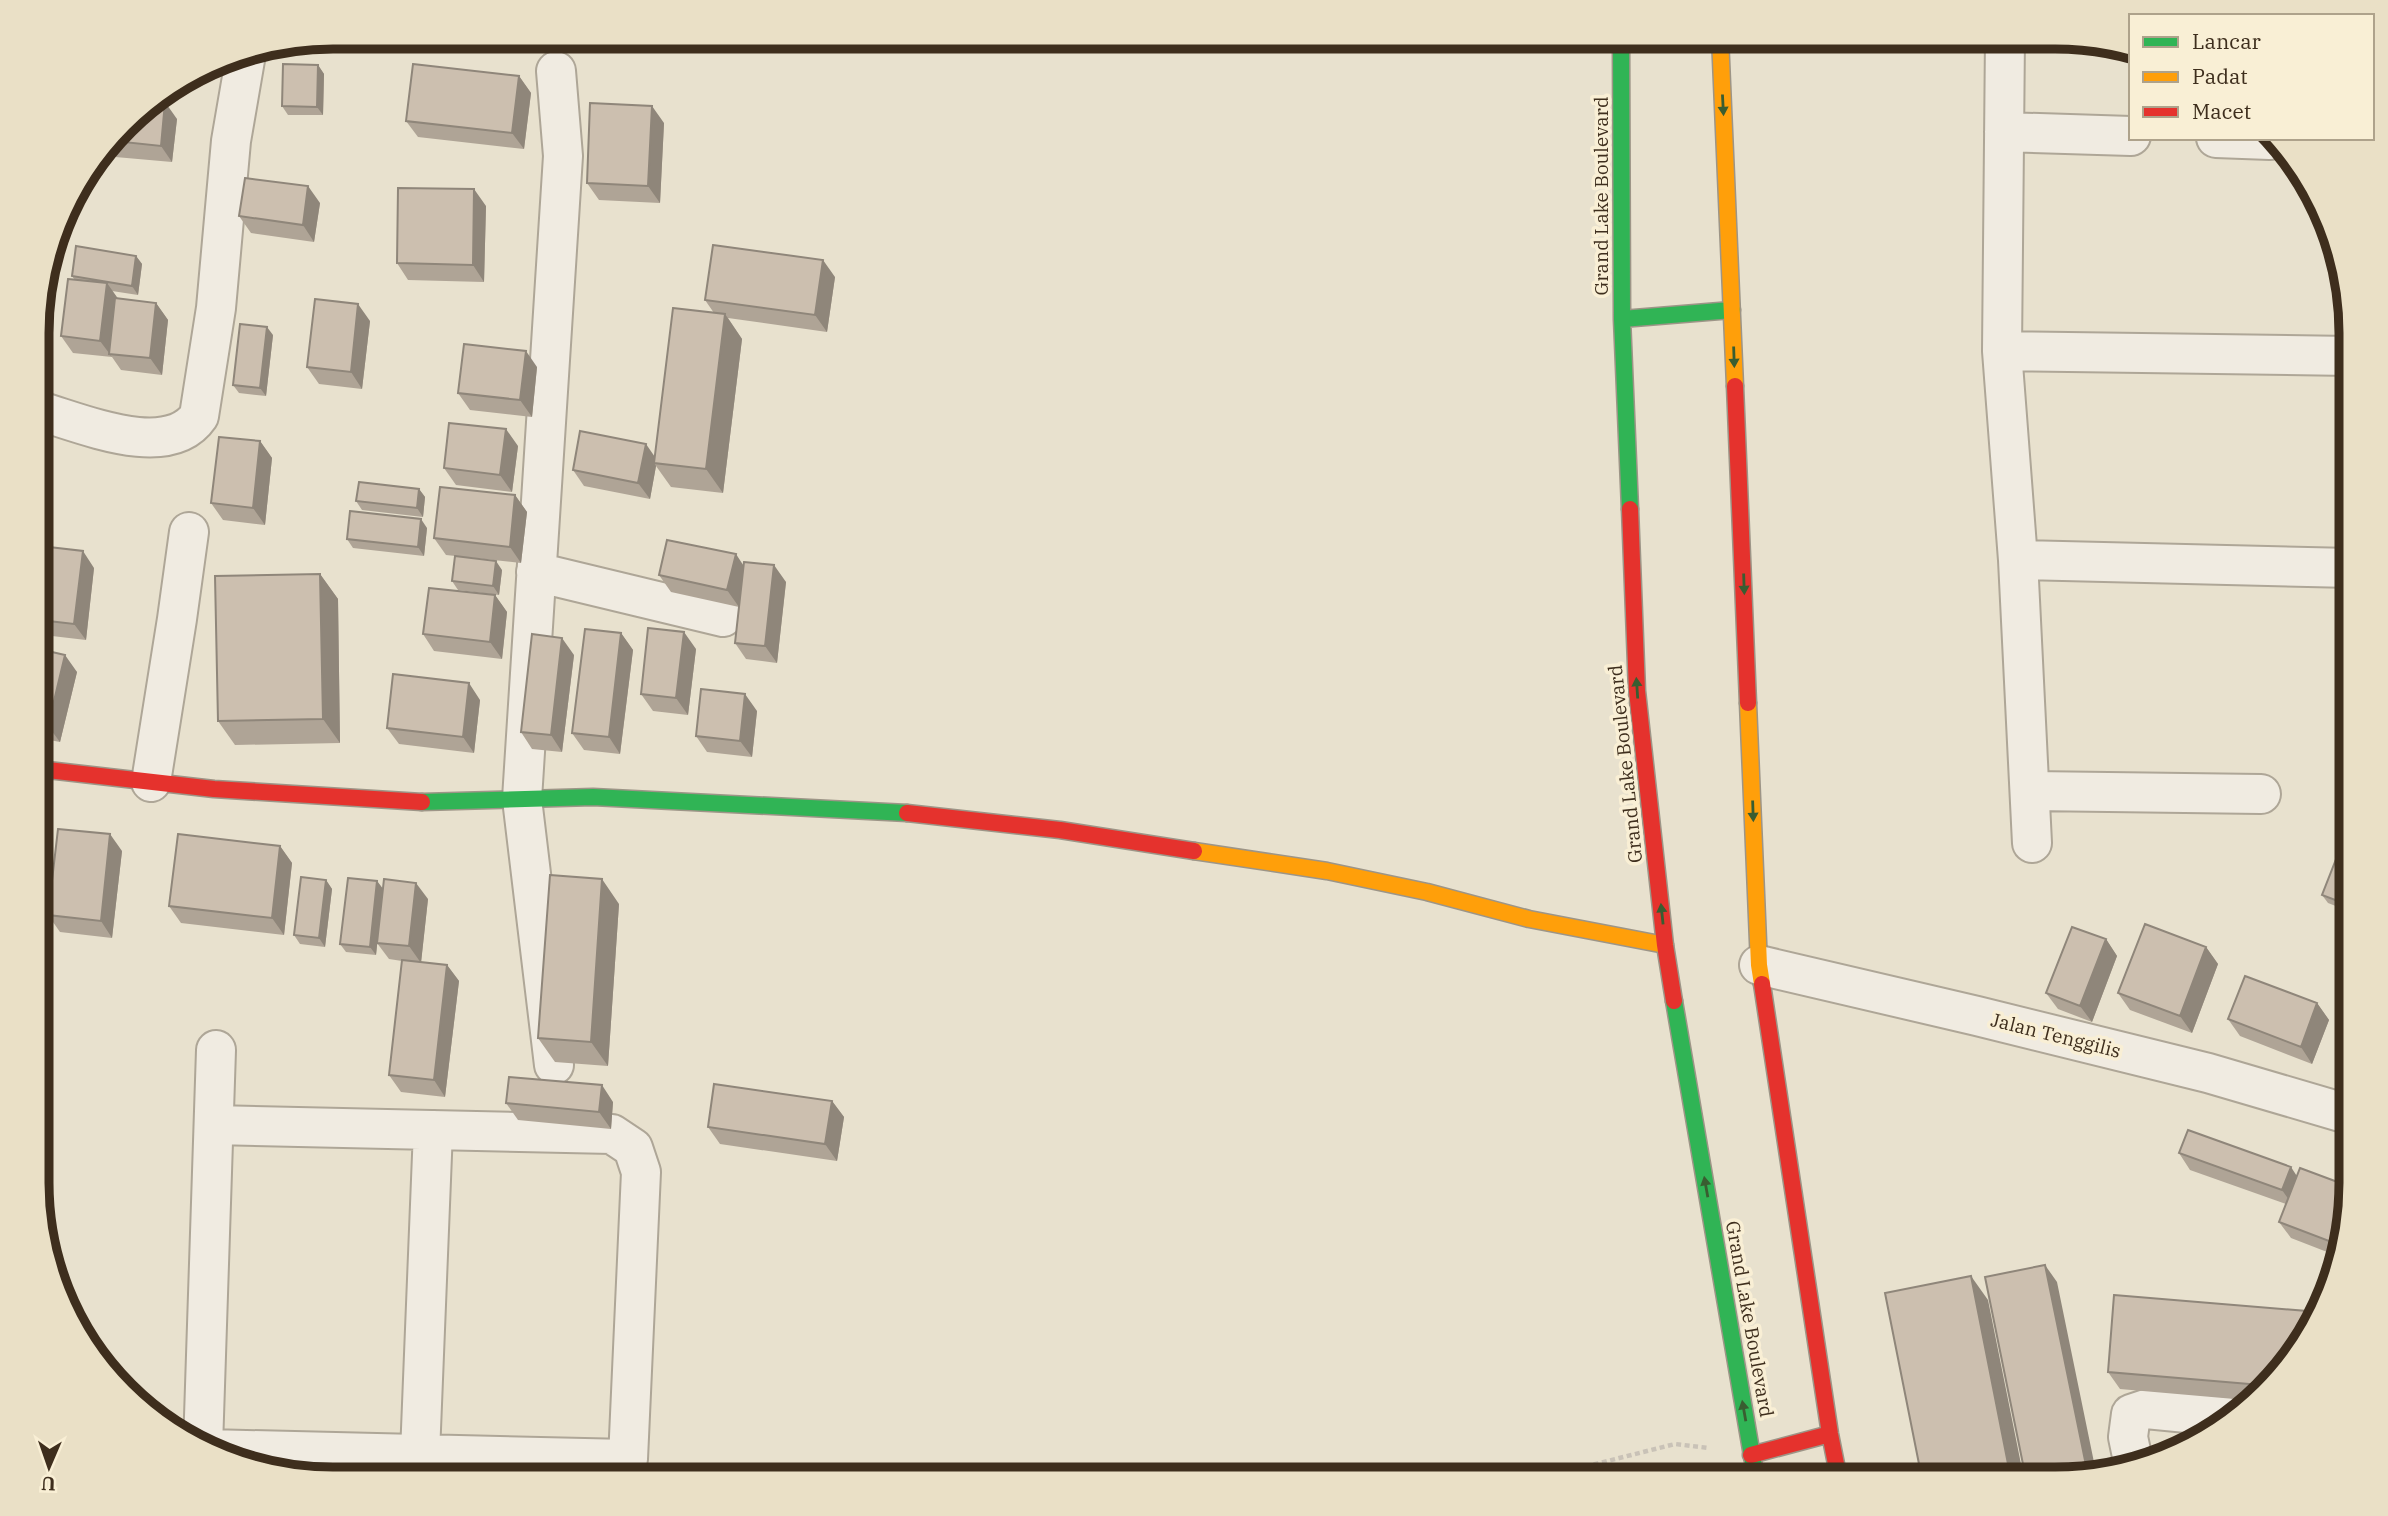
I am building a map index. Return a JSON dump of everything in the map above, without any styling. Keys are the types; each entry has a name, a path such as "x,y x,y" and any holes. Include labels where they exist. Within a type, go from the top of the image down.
{"street":[{"name":"Grand Lake Boulevard","path":"1621,49 1622,319 1637,691 1665,945 1754,1467"},
{"path":"1721,49 1759,965 1837,1467"},
{"path":"2005,49 2002,351 2018,560 2032,843"},
{"path":"49,414 133,437 169,436 191,427 199,416 216,308 231,141 244,63"},
{"path":"554,1065 522,799 563,156 556,72"},
{"path":"2004,132 2129,136"},
{"path":"1622,319 1732,310"},
{"path":"2002,351 2339,356"},
{"path":"151,782 189,532"},
{"path":"2018,560 2339,568"},
{"path":"536,572 723,617"},
{"path":"49,770 214,789 405,803 593,797 920,814 1060,830 1327,871 1427,891 1529,919 1665,945"},
{"path":"2030,791 2262,794"},
{"name":"Jalan Tenggilis","path":"1759,965 2208,1073 2339,1111"},
{"path":"216,1050 214,1125 222,1444"},
{"path":"214,1125 612,1134 633,1148 641,1172 628,1460 242,1452"},
{"path":"420,1454 433,1130"},
{"path":"2132,1456 2129,1437 2131,1414 2146,1409 2217,1416"},
{"path":"1751,1455 1830,1434"}],"path":[{"path":"1584,1467 1675,1444 1751,1455"}],"building":[{"path":"283,64 318,65 317,107 282,106"},
{"path":"413,64 519,76 512,133 406,121"},
{"path":"590,103 652,106 648,186 587,183"},
{"path":"165,104 161,146 123,142"},
{"path":"245,178 308,186 303,225 239,216"},
{"path":"398,188 474,189 473,265 397,263"},
{"path":"713,245 823,260 815,315 705,300"},
{"path":"76,246 136,256 132,286 72,276"},
{"path":"68,279 107,283 100,341 61,336"},
{"path":"115,298 156,303 150,358 109,354"},
{"path":"315,299 358,304 351,372 307,367"},
{"path":"673,308 725,314 706,469 654,463"},
{"path":"240,324 267,327 260,388 233,385"},
{"path":"464,344 526,351 520,400 458,393"},
{"path":"449,423 506,429 500,475 444,468"},
{"path":"580,431 646,444 638,483 573,470"},
{"path":"219,437 260,441 253,508 211,503"},
{"path":"359,482 419,489 417,508 356,501"},
{"path":"440,487 515,495 510,547 434,538"},
{"path":"350,511 421,519 418,547 347,539"},
{"path":"667,540 736,554 727,590 659,575"},
{"path":"49,547 83,551 74,624 49,621"},
{"path":"455,556 496,561 493,586 452,581"},
{"path":"744,562 774,565 765,646 735,643"},
{"path":"320,574 323,719 218,721 215,576"},
{"path":"429,588 495,595 490,642 423,634"},
{"path":"648,628 684,632 676,698 641,694"},
{"path":"585,629 621,633 609,737 572,733"},
{"path":"532,634 562,638 551,735 521,732"},
{"path":"49,651 65,655 49,722"},
{"path":"393,674 469,683 463,737 387,728"},
{"path":"701,689 745,694 740,741 696,736"},
{"path":"58,829 110,834 101,921 49,915"},
{"path":"178,834 280,846 272,918 169,906"},
{"path":"2339,852 2339,901 2322,895"},
{"path":"550,875 602,879 591,1042 538,1038"},
{"path":"301,877 326,880 319,938 294,935"},
{"path":"348,878 377,881 370,947 340,944"},
{"path":"384,879 416,883 409,946 377,943"},
{"path":"2145,924 2206,947 2180,1016 2118,993"},
{"path":"2072,927 2106,939 2080,1006 2046,993"},
{"path":"402,960 447,965 434,1080 389,1075"},
{"path":"2245,976 2317,1003 2301,1047 2228,1019"},
{"path":"509,1077 602,1085 599,1112 506,1103"},
{"path":"714,1084 832,1101 825,1144 708,1127"},
{"path":"2188,1130 2291,1167 2282,1190 2179,1153"},
{"path":"2300,1168 2339,1183 2333,1243 2279,1222"},
{"path":"2045,1265 2086,1465 2024,1467 1985,1277"},
{"path":"1971,1276 2009,1467 1920,1467 1885,1293"},
{"path":"2114,1295 2309,1311 2291,1341 2255,1385 2108,1372"}],"traffic: fast":[{"path":"1621,49 1622,319 1630,509"},
{"path":"1622,319 1732,310"},
{"path":"422,802 593,797 907,813"},
{"path":"1674,1001 1754,1467"}],"traffic: slow":[{"path":"1721,49 1735,386"},
{"path":"1748,703 1762,984"},
{"path":"1194,851 1327,871 1427,892 1529,919 1665,945"}],"traffic: jam":[{"path":"1735,386 1748,703"},
{"path":"1630,509 1637,691 1665,945 1674,1001"},
{"path":"49,770 214,789 422,802"},
{"path":"907,813 1060,830 1194,851"},
{"path":"1762,984 1837,1467"},
{"path":"1751,1455 1830,1434"}]}
